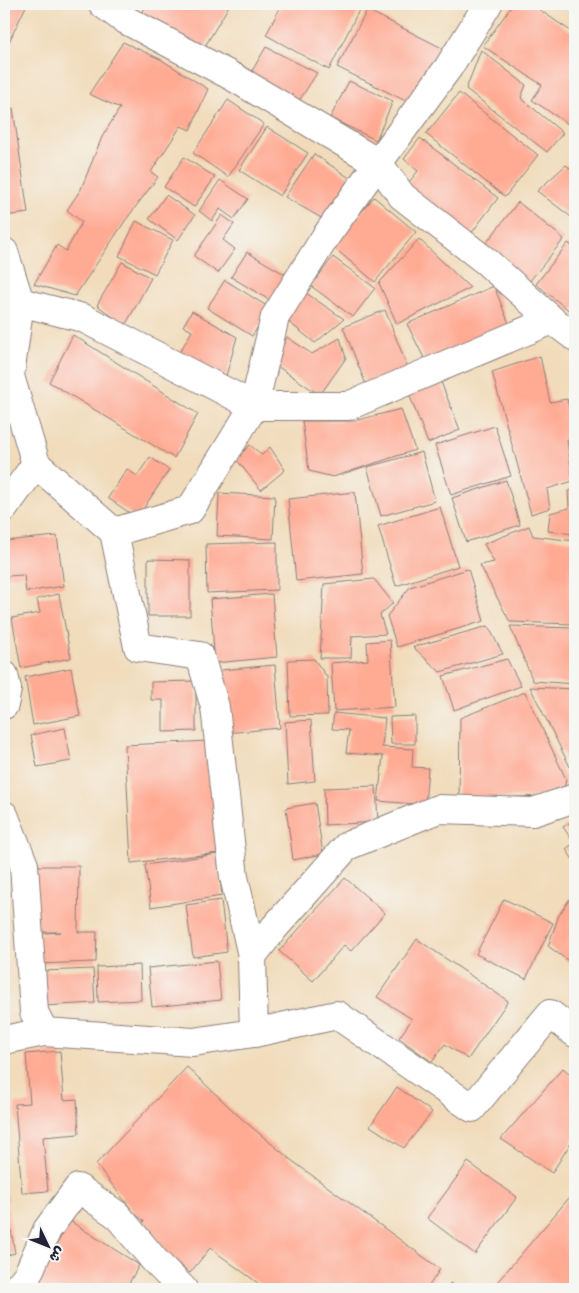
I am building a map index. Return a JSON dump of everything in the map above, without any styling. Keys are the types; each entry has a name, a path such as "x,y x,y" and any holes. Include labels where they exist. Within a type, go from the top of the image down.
{"street":[{"path":"103,4 122,18 235,78 378,163 402,196 487,262 552,320 575,337"},
{"path":"114,532 190,510 254,406 275,317 326,236 448,68 488,4"},
{"path":"4,252 20,302 10,376 36,464 114,532 138,647 200,656 214,707 234,877 252,956 254,1033"},
{"path":"20,302 83,318 254,406 348,406 552,320"},
{"path":"4,508 36,464"},
{"path":"4,674 7,689 4,704"},
{"path":"252,956 274,928 347,846 438,809 533,812 575,798"},
{"path":"4,815 24,865 34,1012 44,1032"},
{"path":"4,1040 44,1032 193,1042 254,1033 337,1015 472,1108 550,1014 575,1033"},
{"path":"16,1289 28,1274 47,1230 78,1188 117,1216 155,1261 183,1289"}],"building":[{"path":"4,4 27,4 6,48 4,47"},
{"path":"147,4 230,4 201,53 140,17"},
{"path":"282,4 362,4 329,70 266,35"},
{"path":"513,4 531,4 575,34 575,114 568,124 532,100 542,85 483,46"},
{"path":"367,10 446,50 410,103 337,67"},
{"path":"123,42 160,59 208,89 190,130 181,126 151,172 158,177 125,221 75,296 34,284 57,245 66,251 82,222 67,210 81,189 102,137 120,108 89,94"},
{"path":"266,47 317,73 299,101 249,76"},
{"path":"481,50 526,85 521,98 563,133 547,152 466,89"},
{"path":"349,81 393,101 376,140 330,118"},
{"path":"459,93 538,155 505,197 426,134"},
{"path":"228,100 264,124 228,177 193,153"},
{"path":"13,108 28,213 4,216 4,110"},
{"path":"267,127 308,153 280,196 239,170"},
{"path":"420,138 498,198 470,235 406,186 418,171 404,159"},
{"path":"314,154 351,179 323,219 285,197"},
{"path":"184,157 215,177 194,207 164,187"},
{"path":"566,165 575,172 575,220 537,191"},
{"path":"220,180 248,199 234,219 220,209 212,221 199,211"},
{"path":"166,195 195,215 178,240 149,219"},
{"path":"374,197 416,232 375,282 332,246"},
{"path":"518,202 564,239 529,282 484,246"},
{"path":"222,215 234,224 223,240 235,249 218,273 194,256"},
{"path":"136,221 173,240 155,274 119,256"},
{"path":"419,239 470,288 397,324 379,283"},
{"path":"568,243 575,248 575,308 571,312 536,284"},
{"path":"247,252 286,275 271,301 231,277"},
{"path":"333,257 375,288 353,317 311,286"},
{"path":"122,262 151,278 125,326 97,305"},
{"path":"225,280 270,308 252,336 207,308"},
{"path":"494,286 511,329 428,366 407,324"},
{"path":"303,291 344,319 315,343 285,319"},
{"path":"385,310 409,371 367,387 343,327"},
{"path":"192,311 237,337 226,376 178,355 192,331 183,326"},
{"path":"73,335 198,414 174,458 49,382"},
{"path":"287,337 312,354 340,338 346,358 320,395 274,364"},
{"path":"540,356 550,402 567,399 575,429 575,434 567,440 573,481 547,489 550,508 531,514 492,372"},
{"path":"441,382 460,430 428,443 409,394"},
{"path":"401,409 415,450 333,477 309,471 302,421 354,421"},
{"path":"495,426 511,476 451,495 435,445"},
{"path":"250,445 262,455 270,447 285,470 261,490 236,459"},
{"path":"422,452 435,501 381,516 367,467"},
{"path":"150,457 169,470 137,518 108,498 127,469 137,476"},
{"path":"506,480 520,525 466,542 452,498"},
{"path":"575,489 575,534 548,531 550,513 569,508 568,491"},
{"path":"355,492 363,574 296,581 288,499"},
{"path":"219,493 275,496 273,539 217,536"},
{"path":"440,507 458,566 396,586 378,526"},
{"path":"529,526 533,536 575,541 575,624 510,622 480,565 494,562 484,544"},
{"path":"57,536 64,586 26,592 24,575 6,576 4,541"},
{"path":"277,542 277,590 207,593 206,544"},
{"path":"148,559 190,560 190,616 148,616"},
{"path":"468,569 484,621 397,647 387,616 410,587"},
{"path":"374,579 393,603 380,615 386,634 352,636 351,658 320,658 324,584"},
{"path":"59,594 71,658 21,668 12,618 40,613 37,599"},
{"path":"272,594 277,657 215,663 210,599"},
{"path":"488,626 503,654 440,672 413,647"},
{"path":"510,626 575,628 575,684 533,681"},
{"path":"390,640 395,707 334,711 331,663 368,660 367,642"},
{"path":"314,659 327,677 328,715 290,716 288,660"},
{"path":"507,659 521,686 454,710 443,676"},
{"path":"275,665 280,728 226,733 221,670"},
{"path":"71,668 80,716 33,725 25,677"},
{"path":"196,681 196,731 163,732 163,700 151,700 151,682"},
{"path":"530,687 575,689 575,769 572,771"},
{"path":"525,692 566,779 563,795 459,800 460,718"},
{"path":"334,713 385,718 382,747 413,749 412,767 428,768 425,805 378,801 383,756 346,753 349,730 332,729"},
{"path":"415,716 415,744 391,744 390,717"},
{"path":"311,720 315,781 288,784 285,722"},
{"path":"65,728 71,761 37,767 31,735"},
{"path":"209,741 219,853 131,863 125,745"},
{"path":"376,786 378,822 325,825 324,788"},
{"path":"315,803 323,854 293,860 286,808"},
{"path":"575,819 575,863 566,849 574,843 563,827"},
{"path":"217,854 222,896 151,907 145,865"},
{"path":"30,866 79,866 78,932 97,932 96,962 35,964 31,934 61,932 29,932"},
{"path":"345,878 385,913 351,951 344,945 313,981 279,951"},
{"path":"575,891 575,966 548,946 559,915"},
{"path":"504,899 553,923 526,979 476,954"},
{"path":"221,900 227,952 193,957 186,905"},
{"path":"417,939 508,1001 468,1059 445,1044 432,1062 399,1038 412,1019 377,997"},
{"path":"217,961 221,1000 152,1007 148,968"},
{"path":"140,965 141,1000 98,1002 97,967"},
{"path":"93,969 95,1003 44,1006 43,971"},
{"path":"60,1051 64,1100 77,1099 79,1134 43,1137 48,1191 22,1193 15,1104 30,1103 26,1054"},
{"path":"187,1067 242,1119 291,1160 440,1269 427,1289 266,1289 210,1248 190,1273 137,1230 144,1221 135,1214 96,1164"},
{"path":"563,1068 575,1078 575,1136 552,1173 501,1139"},
{"path":"397,1087 432,1112 404,1148 370,1126"},
{"path":"468,1162 517,1197 475,1254 427,1218"},
{"path":"4,1186 8,1200 4,1201"},
{"path":"575,1191 575,1289 498,1289 493,1287"},
{"path":"7,1206 15,1253 4,1256 4,1207"},
{"path":"70,1221 139,1265 126,1289 27,1289 43,1268"},
{"path":"450,1283 461,1289 447,1289"}]}
